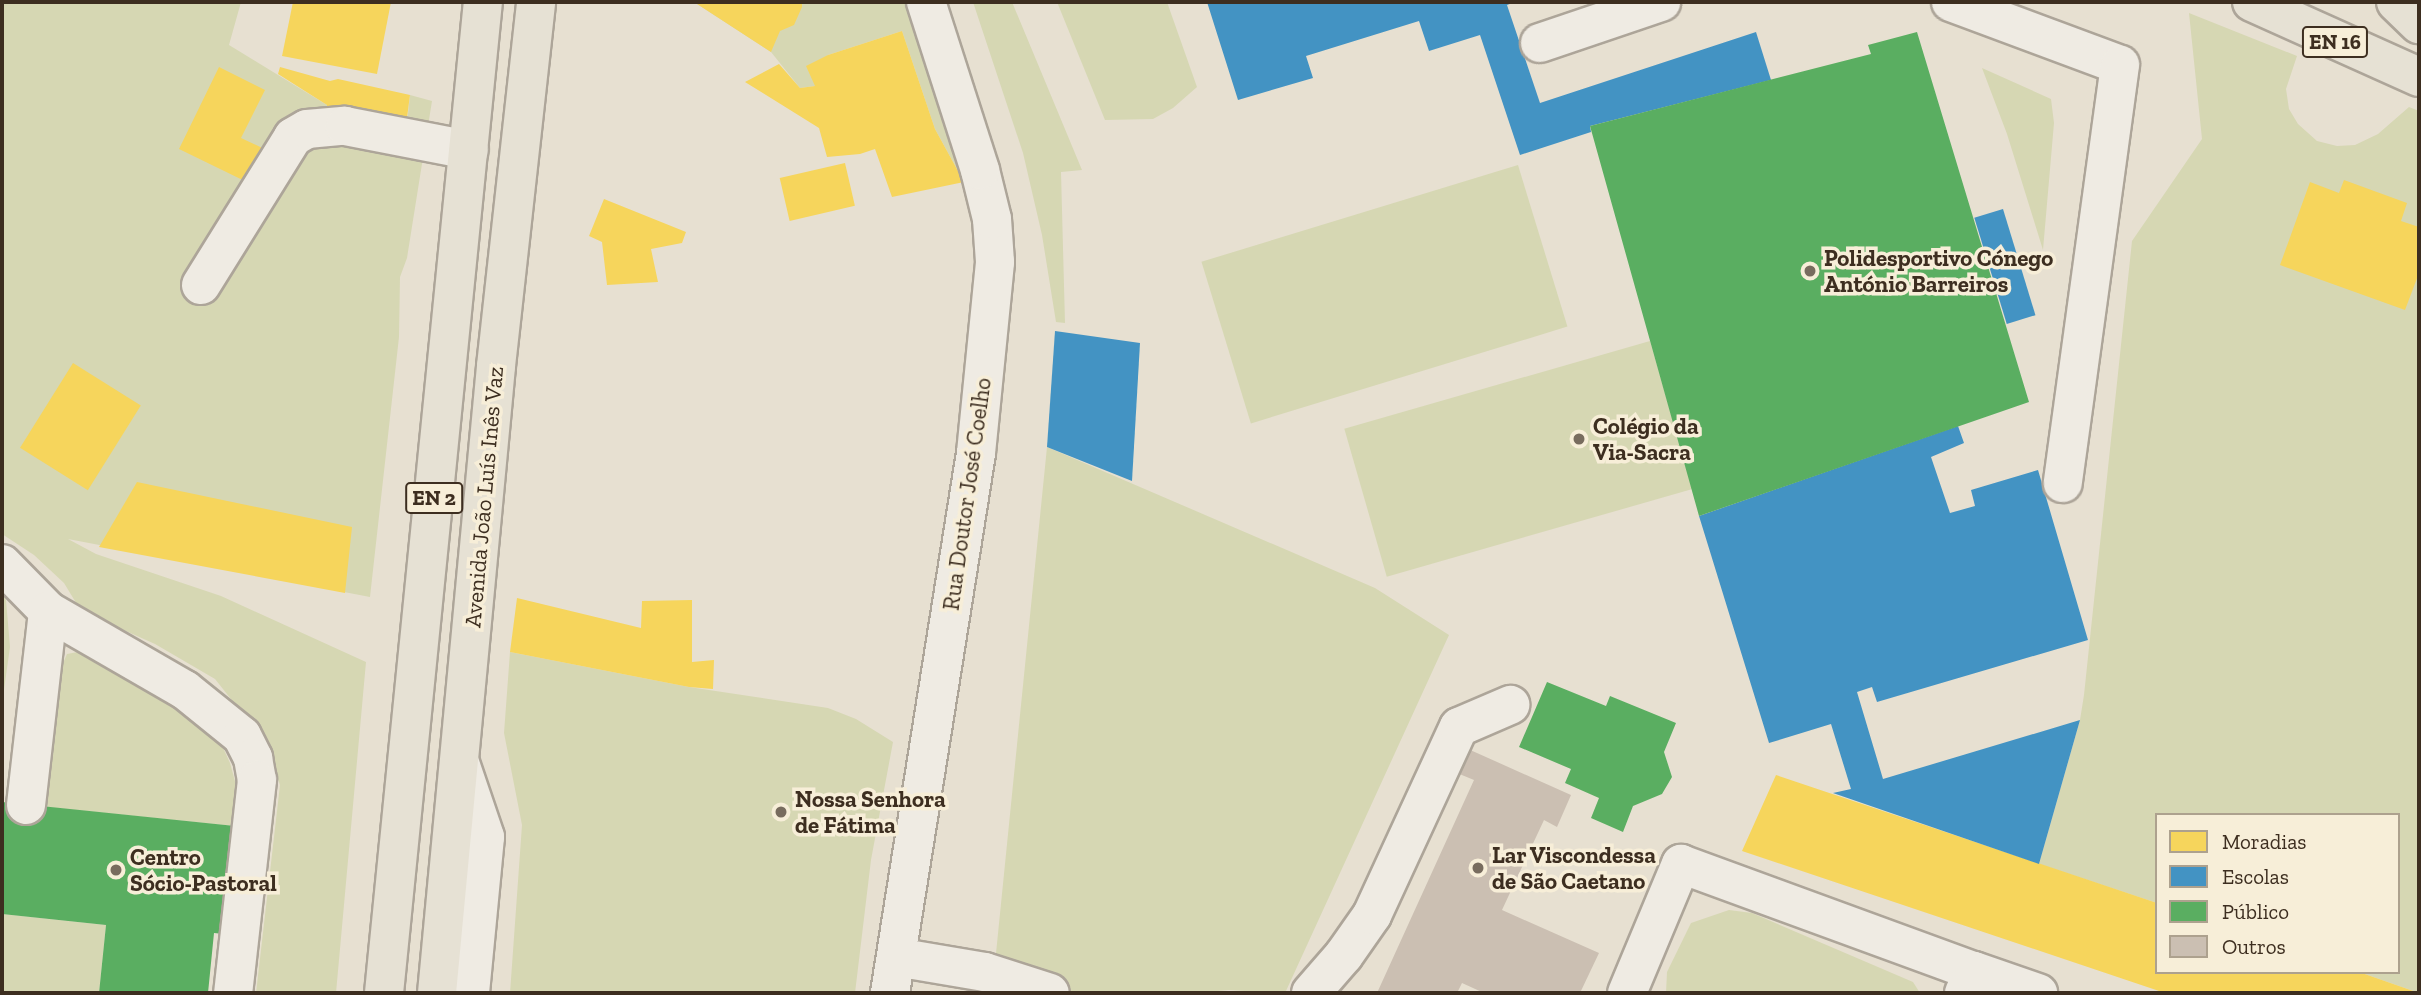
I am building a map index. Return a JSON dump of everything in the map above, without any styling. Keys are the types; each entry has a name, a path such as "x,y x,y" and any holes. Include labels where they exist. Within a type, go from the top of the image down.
{"main road":[{"name":"EN 2","path":"384,993 483,2"},
{"name":"Avenida João Luís Inês Vaz","path":"437,993 496,366 536,2"},
{"name":"EN 16","path":"2252,2 2419,77"},
{"path":"2396,2 2419,24"}],"street":[{"name":"Rua Doutor José Coelho","path":"893,975 976,453 995,262 992,219 980,170 926,2"},
{"path":"1540,43 1661,2"},
{"path":"1951,2 2120,65 2063,483"},
{"path":"201,285 293,137 307,129 345,126 469,150"},
{"path":"2,564 48,611 185,690 242,736 253,758 257,780 233,993"},
{"path":"26,805 48,611"},
{"path":"1311,993 1344,955 1372,915 1459,727 1510,705"},
{"path":"460,763 485,836 470,993"},
{"path":"1627,993 1681,864 1969,982 2038,993"},
{"path":"893,975 964,981 1004,977 1050,993"}],"green space":[{"path":"2,2 241,2 229,45 327,105 406,132 410,95 432,101 407,258 400,277 399,337 370,597 68,539 96,554 221,596 366,662 336,993 256,993 280,785 266,743 215,679 155,644 81,611 64,583 34,555 2,534"},
{"path":"694,2 907,2 964,182 935,129 902,31 828,55 815,86 800,88 771,52"},
{"path":"973,2 1012,2 1082,170 1061,172 1065,323 1056,322 1042,235 1023,153"},
{"path":"1057,2 1167,2 1197,87 1173,108 1153,119 1105,120"},
{"path":"2189,13 2297,56 2286,89 2289,109 2298,124 2317,141 2337,146 2355,145 2378,134 2409,107 2419,111 2419,993 2365,974 2400,974 2400,813 2155,813 2155,902 2039,864 2080,720 2084,695 2132,241 2202,139"},
{"path":"1982,68 2051,99 2054,123 2043,250 2007,134"},
{"path":"1518,165 1567,327 1251,423 1201,262"},
{"path":"1650,341 1692,489 1387,577 1344,429"},
{"path":"1047,447 1375,588 1449,635 1286,991 992,993"},
{"path":"2,593 6,600 10,647 2,704"},
{"path":"83,651 195,717 220,741 230,763 238,792 235,826 35,806 60,670 67,654"},
{"path":"510,652 689,687 828,708 856,719 893,742 871,860 855,993 510,993 522,825 504,733"},
{"path":"1729,910 1752,913 1913,982 1920,993 1666,993 1667,972 1691,923"},
{"path":"2,914 106,925 99,993 2,993"}],"building: Moradias":[{"path":"293,2 391,2 377,74 282,56"},
{"path":"694,2 802,2 802,7 794,25 780,31 771,52"},
{"path":"902,31 935,129 964,182 892,197 875,149 860,154 827,157 819,128 745,82 779,64 800,88 815,86 806,66 828,55"},
{"path":"219,67 265,90 241,138 273,153 257,187 179,149"},
{"path":"280,67 330,81 338,79 410,95 405,133 326,116 327,105 278,74"},
{"path":"845,163 855,206 790,221 780,178"},
{"path":"2344,180 2407,203 2401,221 2419,227 2419,273 2405,310 2280,265 2310,182 2339,193"},
{"path":"604,199 686,232 682,243 651,249 658,282 607,285 602,242 589,236"},
{"path":"73,363 141,405 88,490 20,448"},
{"path":"137,482 352,527 345,593 99,547"},
{"path":"517,598 641,628 642,601 692,600 692,662 714,660 713,689 689,687 510,652"},
{"path":"1776,775 2155,902 2155,974 2365,974 2419,993 2165,993 1742,851"}],"building: Escolas":[{"path":"1207,2 1515,2 1507,5 1540,103 1756,32 1771,80 1590,126 1591,132 1520,155 1480,35 1429,51 1419,21 1306,56 1313,78 1238,100"},
{"path":"2003,209 2035,315 2007,324 1974,218"},
{"path":"1055,331 1140,343 1132,481 1047,447"},
{"path":"1958,426 1964,443 1931,457 1950,513 1975,506 1971,490 2038,470 2088,640 1877,702 1872,687 1857,692 1883,779 2080,720 2039,864 1833,793 1851,789 1831,724 1769,743 1699,516"}],"building: Público":[{"name":"Polidesportivo Cónego António Barreiros","path":"1917,32 2029,402 1699,516 1590,126 1871,54 1868,45"},
{"path":"1547,682 1606,706 1610,696 1676,723 1664,752 1672,777 1662,794 1633,806 1623,832 1591,818 1599,798 1565,783 1571,769 1519,747"},
{"name":"Centro Sócio-Pastoral","path":"2,802 235,826 224,934 214,933 208,993 99,993 106,925 2,914"}],"building: Outros":[{"name":"Lar Viscondessa de São Caetano","path":"1468,749 1571,795 1557,827 1544,820 1502,910 1599,953 1580,993 1484,993 1462,983 1457,993 1377,993 1474,780 1457,773"}],"place":[{"name":"Polidesportivo Cónego António Barreiros","path":"1810,271"},
{"name":"Colégio da Via-Sacra","path":"1579,439"},
{"name":"Nossa Senhora de Fátima","path":"781,812"},
{"name":"Lar Viscondessa de São Caetano","path":"1478,868"},
{"name":"Centro Sócio-Pastoral","path":"116,870"}]}
